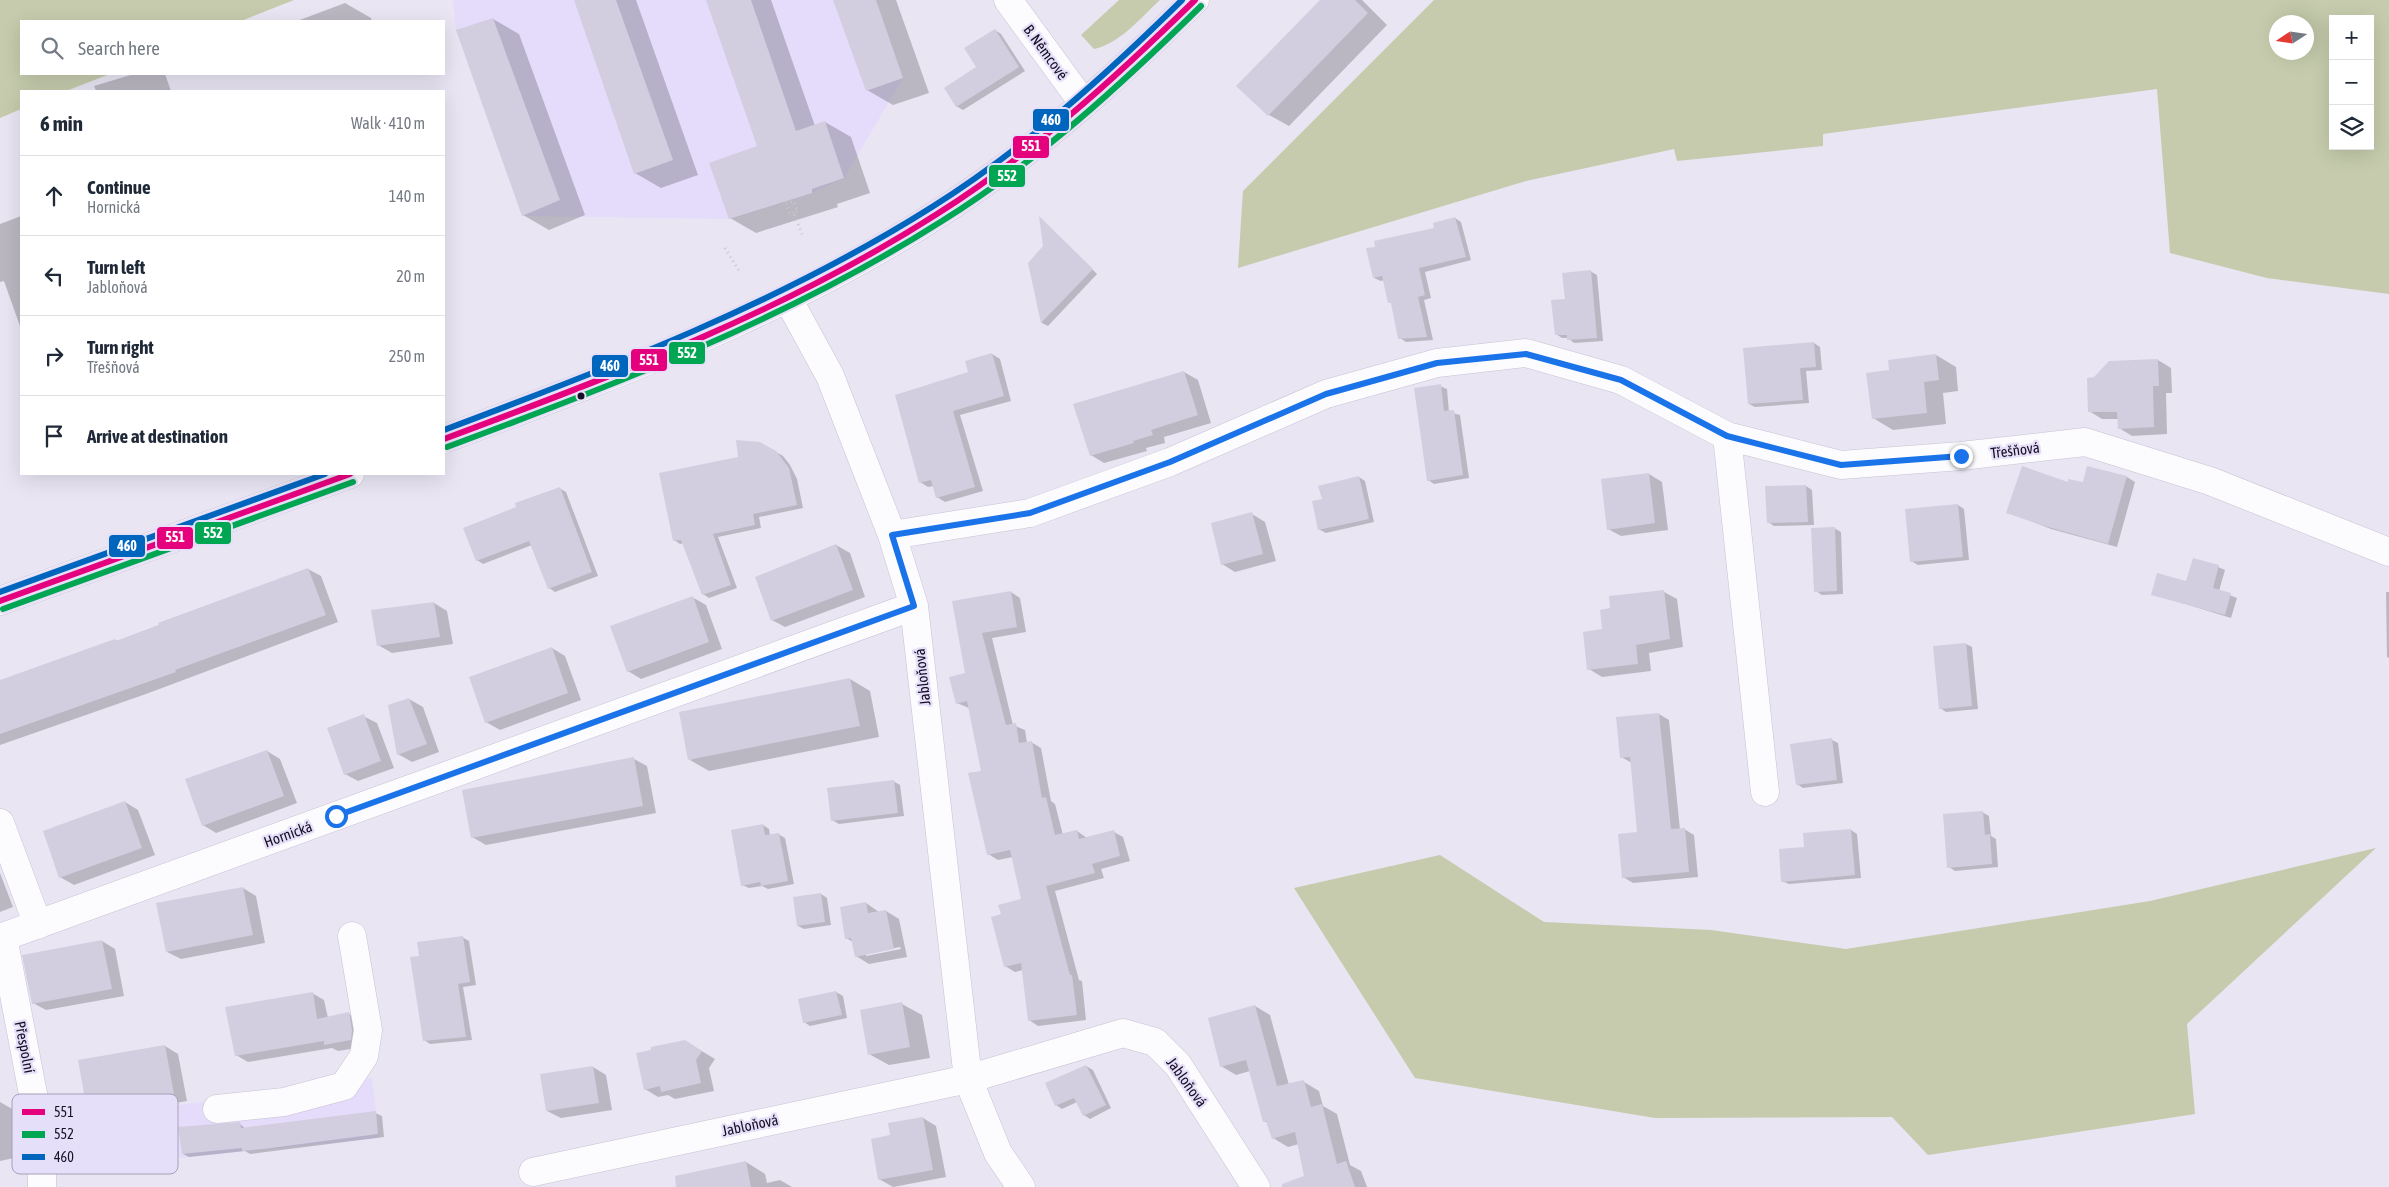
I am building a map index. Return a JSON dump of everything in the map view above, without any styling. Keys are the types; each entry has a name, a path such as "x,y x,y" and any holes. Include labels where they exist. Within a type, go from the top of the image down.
{"street":[{"name":"B. Němcové","path":"1008,0 1084,104"},
{"path":"445,439 612,375 722,330 856,264 961,199 1036,144 1130,64 1195,0"},
{"name":"Jabloňová","path":"788,299 830,376 892,535 914,606 968,1079 998,1152 1022,1187"},
{"name":"Třešňová","path":"892,535 1030,513 1170,462 1326,394 1437,363 1526,354 1621,380 1727,436 1841,465 1961,456 2085,442 2210,481 2389,552"},
{"path":"1727,436 1765,792"},
{"path":"0,601 347,475"},
{"name":"Hornická","path":"1,938 914,606"},
{"path":"0,823 38,925"},
{"path":"217,1109 284,1102 344,1086 364,1056 368,1030 352,936"},
{"name":"Přespolní","path":"1,938 33,1094"},
{"name":"Jabloňová","path":"533,1172 968,1079 1124,1033 1155,1042 1178,1065 1256,1187"},
{"name":"Přespolní","path":"42,1174 42,1187"}],"path":[{"path":"788,202 794,202 798,211 794,213 790,214 786,204 788,202"},
{"path":"794,213 803,237"},
{"path":"726,248 739,271"}],"shaded area":[{"path":"453,0 876,0 903,78 844,178 812,193 729,219 522,216 456,30"},
{"path":"372,1078 379,1138 179,1158 178,1105"}],"green space":[{"path":"0,0 294,0 244,20 20,20 20,75 107,75 69,90 20,90 20,109 0,118"},
{"path":"1119,0 1160,0 1121,36 1104,46 1094,49 1081,35"},
{"path":"1434,0 2389,0 2389,294 2267,278 2170,253 2157,89 1823,134 1823,146 1677,161 1674,149 1526,181 1238,268 1243,191"},
{"path":"2376,848 2187,1024 2195,1114 1928,1155 1892,1117 1655,1118 1415,1078 1294,888 1440,855 1544,922 1711,930 1846,949 2150,901"}],"building":[{"path":"574,0 616,0 673,160 634,174"},
{"path":"706,0 751,0 796,131 825,121 844,178 812,189 812,193 729,219 709,163 757,146"},
{"path":"833,0 876,0 903,78 866,91"},
{"path":"1320,0 1355,0 1368,13 1268,116 1236,86"},
{"path":"493,18 560,200 522,216 456,30"},
{"path":"995,29 1019,67 956,107 944,88 976,67 964,48"},
{"path":"1039,216 1093,269 1041,323 1028,263 1043,246"},
{"path":"1455,217 1466,257 1419,268 1425,295 1418,297 1427,337 1398,339 1391,303 1388,303 1382,276 1373,278 1366,248 1375,247 1374,241 1434,228 1433,223"},
{"path":"1591,270 1597,338 1567,340 1567,335 1555,335 1551,300 1565,299 1562,273"},
{"path":"1814,342 1816,367 1800,368 1803,400 1748,404 1743,348"},
{"path":"992,353 1004,396 953,411 975,487 936,498 931,480 919,483 895,395 968,372 965,361"},
{"path":"1936,354 1939,380 1924,382 1927,413 1872,419 1866,373 1889,370 1888,360"},
{"path":"2158,359 2159,386 2153,386 2154,427 2118,429 2117,412 2088,412 2087,378 2094,377 2109,361"},
{"path":"1184,371 1198,415 1151,430 1153,435 1133,441 1134,443 1090,456 1073,404"},
{"path":"1441,384 1444,411 1454,410 1463,475 1427,481 1414,388"},
{"path":"736,440 760,442 776,451 789,468 797,505 753,514 755,525 713,534 731,585 702,595 681,540 673,541 659,473 738,457"},
{"path":"2022,466 2068,482 2068,479 2083,482 2087,466 2127,476 2108,544 2006,513"},
{"path":"1649,473 1655,523 1607,530 1601,479"},
{"path":"1359,476 1369,519 1318,530 1312,501 1322,499 1318,486"},
{"path":"1806,485 1808,522 1767,523 1765,486"},
{"path":"560,487 592,572 548,589 529,541 476,561 463,528 516,507 515,503"},
{"path":"1958,504 1963,557 1910,562 1905,509"},
{"path":"1252,512 1263,554 1221,565 1211,523"},
{"path":"1835,527 1837,591 1814,592 1811,528"},
{"path":"836,544 853,590 771,621 755,577"},
{"path":"2193,558 2219,565 2213,588 2231,593 2225,615 2151,595 2157,573 2186,581"},
{"path":"308,568 326,615 175,670 176,672 0,734 0,680 115,639 116,641 159,625 158,623"},
{"path":"1664,590 1670,639 1636,645 1638,664 1587,670 1583,632 1602,629 1600,610 1610,608 1609,596"},
{"path":"1011,591 1017,627 982,633 1006,725 1016,723 1019,743 1032,741 1042,798 1046,797 1055,835 1077,830 1079,839 1114,830 1120,856 1092,864 1095,873 1046,886 1070,975 1072,975 1077,1015 1028,1021 1021,963 1004,967 991,917 1001,914 998,905 1021,899 1010,850 987,855 968,773 981,771 967,701 956,704 949,677 965,673 952,601"},
{"path":"693,596 709,642 627,672 610,626"},
{"path":"434,602 440,637 377,646 371,610"},
{"path":"1966,643 1972,706 1939,709 1933,646"},
{"path":"552,647 568,693 485,723 469,677"},
{"path":"850,678 860,726 688,760 679,712"},
{"path":"409,698 427,744 397,755 388,705"},
{"path":"1659,713 1671,829 1685,828 1689,872 1622,878 1618,834 1637,832 1630,757 1620,758 1616,717"},
{"path":"364,714 381,761 344,775 327,728"},
{"path":"1832,738 1837,780 1796,785 1790,744"},
{"path":"267,750 284,796 202,826 185,779"},
{"path":"634,757 643,806 471,838 462,790"},
{"path":"894,780 898,813 831,821 827,788"},
{"path":"125,801 142,848 59,878 43,831"},
{"path":"1983,811 1985,835 1990,834 1992,864 1947,868 1943,814"},
{"path":"763,824 765,835 779,833 788,881 761,886 760,882 741,886 731,830"},
{"path":"1851,829 1855,875 1781,882 1779,849 1804,847 1803,833"},
{"path":"243,887 253,935 166,952 156,903"},
{"path":"821,893 825,922 797,926 793,897"},
{"path":"866,902 868,913 886,910 894,949 855,957 851,938 845,939 840,907"},
{"path":"463,936 470,982 458,984 466,1037 423,1041 410,957 419,956 417,942"},
{"path":"102,940 112,989 32,1004 22,955"},
{"path":"836,991 842,1015 803,1023 798,999"},
{"path":"313,992 317,1019 349,1012 352,1030 351,1040 324,1045 324,1041 235,1056 225,1007"},
{"path":"902,1002 910,1047 868,1055 860,1010"},
{"path":"1255,1005 1277,1086 1304,1080 1311,1107 1322,1104 1337,1164 1346,1161 1355,1187 1282,1187 1282,1184 1304,1176 1295,1132 1272,1139 1266,1121 1263,1122 1246,1060 1220,1067 1208,1018"},
{"path":"685,1040 702,1051 696,1060 701,1083 661,1092 660,1086 644,1090 636,1053 651,1050 651,1047"},
{"path":"165,1045 174,1094 84,1094 78,1060"},
{"path":"1086,1065 1106,1105 1083,1116 1074,1098 1055,1106 1045,1083"},
{"path":"593,1066 599,1103 546,1111 540,1074"},
{"path":"376,1111 378,1134 263,1149 242,1151 242,1148 182,1154 178,1127 240,1122 241,1128"},
{"path":"923,1117 933,1170 878,1180 871,1139 890,1135 888,1123"},
{"path":"746,1161 751,1187 676,1187 675,1176"}],"transit line":[{"name":"460","path":"445,430 570,382 694,331 755,303 874,242 966,185 1031,136 1093,84 1182,0"},
{"name":"551","path":"445,439 571,391 697,340 759,312 879,249 972,191 1072,114 1195,0"},
{"name":"552","path":"447,447 638,374 700,347 824,289 883,256 942,221 1012,173 1109,93 1201,6"},
{"name":"460","path":"0,592 322,475"},
{"name":"551","path":"0,601 347,475"},
{"name":"552","path":"3,609 353,482"}],"route":[{"path":"336,816 914,606 892,535 1030,513 1170,462 1326,394 1437,363 1526,354 1621,380 1727,436 1841,465 1961,456"}]}
